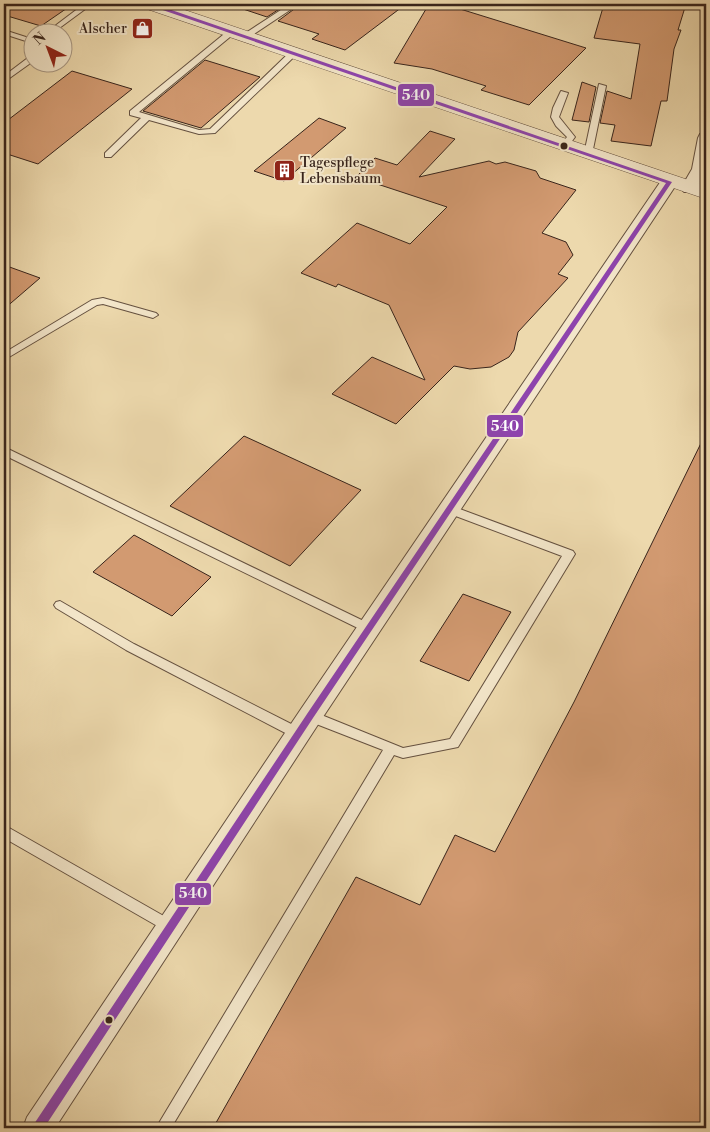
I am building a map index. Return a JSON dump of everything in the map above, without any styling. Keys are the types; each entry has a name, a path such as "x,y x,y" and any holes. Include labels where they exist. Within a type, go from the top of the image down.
{"street":[{"path":"150,4 688,188"},
{"path":"38,1128 449,509 702,169 706,138"}],"lane":[{"path":"64,22 88,4"},
{"path":"294,53 212,131 199,132 133,113 238,34 295,4"},
{"path":"4,32 22,38"},
{"path":"4,80 22,66"},
{"path":"588,154 602,86"},
{"path":"564,93 553,115 554,119 571,137 564,146"},
{"path":"108,155 147,117"},
{"path":"4,357 95,302 103,301 153,315"},
{"path":"4,451 370,629"},
{"path":"60,605 130,647 305,725 391,748 403,753 454,743 569,554 449,509"},
{"path":"163,1128 391,748"},
{"path":"4,831 171,927"}],"building":[{"path":"4,4 73,4 47,22 28,22 4,15"},
{"path":"240,4 287,4 267,17 240,8"},
{"path":"301,4 406,4 345,50 312,39 319,34 278,21"},
{"path":"429,4 444,4 586,48 529,105 481,90 486,86 432,69 394,63"},
{"path":"604,4 686,4 678,30 681,30 674,49 667,101 661,101 651,146 611,141 615,125 600,123 607,91 631,99 640,44 594,38"},
{"path":"205,60 260,77 201,128 143,111"},
{"path":"72,71 132,89 38,164 4,153 4,123"},
{"path":"582,82 596,87 589,122 572,120"},
{"path":"319,118 346,128 284,181 254,171"},
{"path":"430,131 455,139 419,177 489,161 496,164 505,162 536,171 540,178 576,190 542,233 566,242 573,255 558,274 568,278 518,332 514,350 509,357 491,367 470,369 454,366 396,424 332,394 372,357 425,380 389,305 338,284 336,287 301,273 357,223 410,244 447,207 356,177 375,158 397,165"},
{"path":"4,265 40,278 4,309"},
{"path":"706,433 706,1128 213,1128 356,877 420,905 455,835 495,852 574,702"},
{"path":"244,436 361,490 290,566 170,506"},
{"path":"134,535 211,577 172,616 93,572"},
{"path":"463,594 511,612 469,681 420,661"}],"transit line":[{"name":"540","path":"38,1128 310,716 669,182 150,4"}],"place":[{"name":"Alscher","path":"143,29"},
{"name":"Tagespflege Lebensbaum","path":"284,171"}]}
